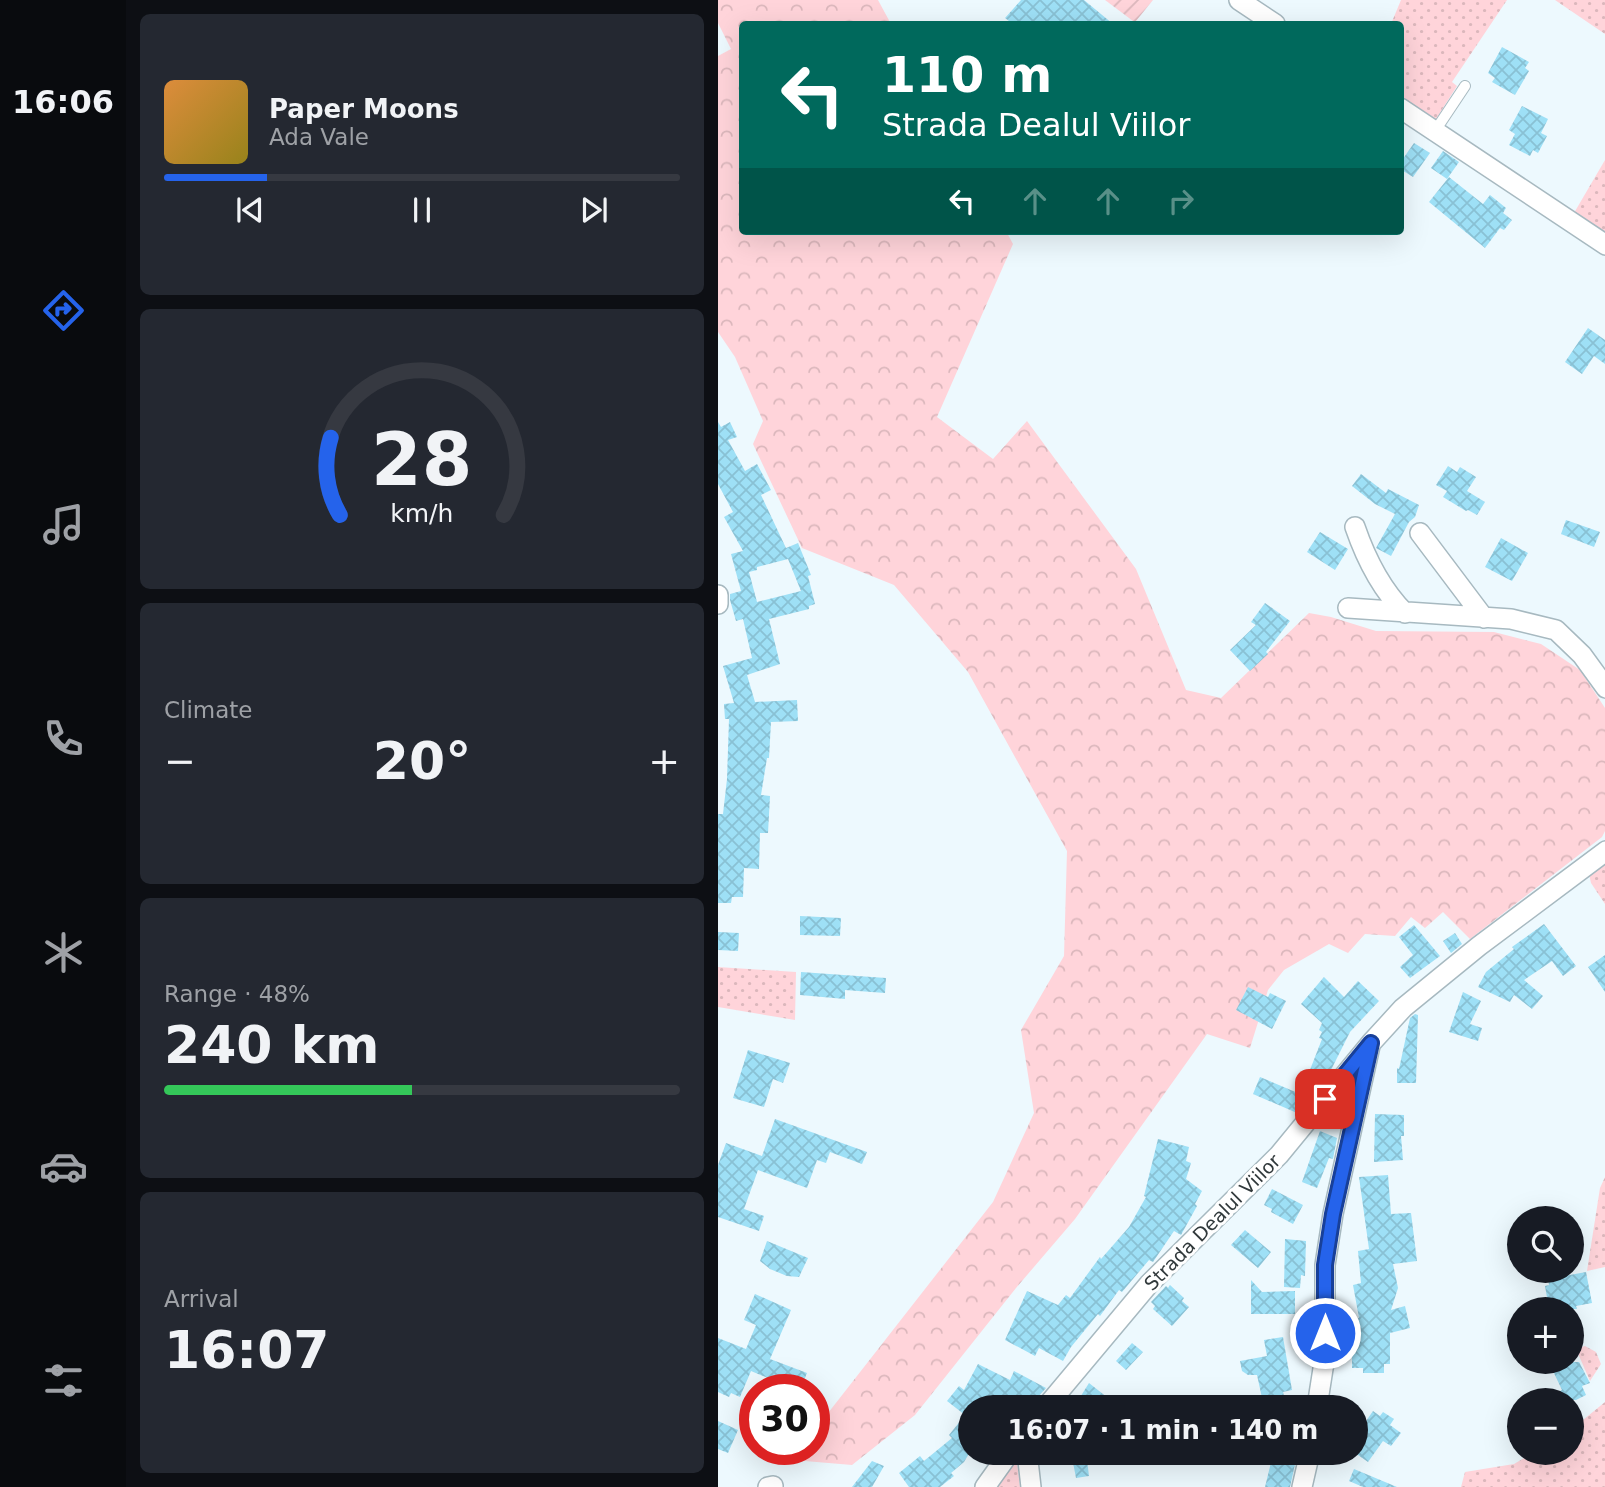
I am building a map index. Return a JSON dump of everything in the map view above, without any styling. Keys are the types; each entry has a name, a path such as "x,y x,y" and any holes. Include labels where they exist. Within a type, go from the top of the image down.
{"street":[{"path":"1239,0 1270,21"},
{"path":"1404,111 1605,245"},
{"path":"1355,527 1376,576 1391,599 1405,612"},
{"path":"1420,533 1484,618"},
{"path":"718,595 718,604"},
{"path":"1348,608 1511,619 1556,630 1582,655 1605,688"},
{"name":"Strada Dealul Viilor","path":"1055,1395 1149,1284 1279,1154 1403,1008 1479,946 1605,851"},
{"path":"1319,1395 1325,1356 1325,1265 1333,1214 1371,1043"},
{"path":"985,1487 1001,1465"},
{"path":"1028,1465 1031,1487"},
{"path":"1302,1487 1307,1465"}],"lane":[{"path":"1435,131 1465,86"}],"green space":[{"path":"718,0 878,0 889,21 739,21 739,235 1008,235 1013,244 937,417 993,459 1027,421 1136,569 1186,690 1221,698 1309,613 1376,631 1494,632 1541,644 1580,670 1605,708 1606,829 1602,837 1470,939 1443,912 1425,928 1411,917 1395,936 1365,934 1348,953 1329,944 1284,970 1268,990 1250,1048 1207,1034 1075,1219 915,1415 852,1465 830,1463 830,1411 993,1202 1034,1113 1021,1030 1064,956 1067,851 968,672 894,585 802,548 753,444 763,421 735,357 718,332 718,56 731,49 718,23"},
{"path":"1105,0 1153,0 1136,21 1133,21"},
{"path":"1401,0 1507,0 1452,82 1457,86 1436,119 1404,99 1404,21 1392,21"},
{"path":"1555,0 1605,0 1605,34"},
{"path":"1605,160 1605,234 1574,213"},
{"path":"1605,863 1605,904 1591,883 1589,874"},
{"path":"718,967 796,972 795,1020 718,1007"},
{"path":"1605,1177 1605,1267 1587,1271 1600,1188"},
{"path":"1584,1346 1596,1352 1601,1364 1590,1381 1584,1367"},
{"path":"1605,1402 1605,1487 1461,1487 1465,1472 1508,1465 1584,1465 1584,1419"},
{"path":"1014,1465 1017,1465 1020,1487 997,1487"}],"building":[{"path":"1021,0 1084,0 1109,21 1009,21 1005,18"},
{"path":"1502,47 1529,62 1525,68 1529,71 1515,95 1492,82 1495,78 1488,73"},
{"path":"1522,106 1548,119 1541,133 1547,136 1538,153 1533,150 1530,156 1509,145 1515,134 1509,130"},
{"path":"1414,143 1430,153 1413,177 1404,171 1404,157"},
{"path":"1443,151 1459,162 1447,179 1431,168"},
{"path":"1449,177 1483,204 1490,195 1506,208 1503,213 1512,220 1504,230 1500,228 1485,248 1429,202"},
{"path":"1588,328 1605,340 1605,364 1594,356 1582,374 1565,362"},
{"path":"718,422 721,427 730,422 737,437 728,440 745,471 757,464 771,490 761,495 786,548 798,543 811,575 808,576 815,604 809,606 809,609 769,619 780,664 747,675 755,702 797,700 798,721 771,722 769,758 761,795 770,796 768,833 760,833 759,869 744,868 743,897 732,897 731,903 718,903 718,814 723,814 729,719 725,719 724,704 734,703 723,666 752,658 743,619 736,621 730,600 730,594 741,591 731,554 743,551 724,517 733,512 718,484","holes":["788,559 801,591 757,602 749,572 757,570 757,567"]},
{"path":"1448,466 1457,472 1460,467 1476,477 1467,491 1485,502 1477,515 1443,497 1447,491 1436,485"},
{"path":"1361,474 1386,493 1388,489 1419,505 1415,517 1409,522 1391,556 1376,548 1395,514 1375,504 1352,486"},
{"path":"1566,520 1600,532 1594,547 1561,534"},
{"path":"1320,532 1348,549 1335,570 1307,552"},
{"path":"1501,538 1528,553 1512,581 1485,567"},
{"path":"1265,603 1290,621 1266,652 1268,654 1250,671 1230,650 1256,625 1251,622"},
{"path":"800,916 841,918 840,936 800,935"},
{"path":"1544,924 1576,966 1563,976 1552,961 1524,980 1543,996 1532,1009 1514,995 1510,1002 1478,987 1486,972 1514,949 1512,947"},
{"path":"1414,925 1440,956 1410,978 1400,967 1413,955 1399,937"},
{"path":"718,932 739,933 738,951 718,950"},
{"path":"1455,933 1462,944 1451,953 1443,941"},
{"path":"1605,955 1605,992 1588,967"},
{"path":"801,972 886,978 885,993 845,990 845,999 800,995"},
{"path":"1324,977 1344,997 1358,981 1379,1001 1350,1032 1324,1082 1308,1075 1322,1039 1319,1038 1322,1032 1319,1030 1322,1023 1301,1004"},
{"path":"1248,987 1268,997 1270,993 1286,1001 1272,1029 1236,1010"},
{"path":"1463,992 1481,1001 1470,1024 1482,1028 1478,1041 1449,1032"},
{"path":"1418,1015 1416,1083 1397,1083 1397,1068 1399,1069 1410,1018"},
{"path":"748,1050 790,1063 783,1083 773,1079 764,1107 733,1098"},
{"path":"1260,1077 1305,1096 1297,1113 1253,1094"},
{"path":"1375,1114 1404,1115 1404,1136 1401,1136 1403,1160 1374,1162"},
{"path":"775,1119 867,1152 862,1164 830,1152 826,1163 817,1160 807,1188 758,1170 744,1209 764,1216 759,1231 718,1217 718,1165 726,1143 762,1156"},
{"path":"1320,1131 1337,1138 1333,1159 1329,1158 1317,1188 1302,1182"},
{"path":"1158,1139 1189,1147 1186,1161 1191,1163 1186,1179 1202,1191 1181,1235 1174,1231 1153,1262 1149,1260 1122,1292 1119,1290 1100,1316 1098,1314 1071,1347 1063,1361 1039,1348 1035,1356 1005,1340 1027,1291 1058,1305 1066,1295 1070,1298 1100,1257 1101,1259 1129,1227 1146,1197 1144,1196"},
{"path":"1388,1175 1391,1214 1411,1213 1417,1261 1393,1264 1398,1288 1391,1310 1405,1306 1410,1328 1390,1333 1390,1364 1384,1364 1384,1373 1363,1373 1363,1368 1352,1368 1352,1319 1359,1318 1353,1285 1361,1283 1358,1251 1369,1249 1359,1177"},
{"path":"1272,1189 1303,1205 1293,1224 1264,1205"},
{"path":"1245,1230 1271,1252 1258,1268 1231,1245"},
{"path":"1285,1239 1306,1241 1305,1276 1301,1275 1300,1288 1284,1287"},
{"path":"767,1241 808,1258 799,1277 787,1276 770,1269 760,1261"},
{"path":"1584,1272 1592,1303 1584,1304 1584,1297 1547,1297 1545,1286 1549,1283 1584,1283"},
{"path":"1251,1280 1262,1292 1295,1291 1295,1314 1251,1314"},
{"path":"1170,1285 1189,1307 1172,1326 1153,1309 1155,1306 1151,1302"},
{"path":"755,1294 791,1310 770,1359 807,1374 758,1374 751,1371 750,1374 739,1374 739,1397 731,1393 729,1397 718,1392 718,1338 746,1349 756,1325 744,1320"},
{"path":"1283,1337 1292,1390 1283,1392 1284,1395 1261,1395 1257,1375 1248,1375 1242,1371 1240,1361 1267,1356 1264,1340"},
{"path":"1132,1343 1143,1352 1126,1370 1116,1361"},
{"path":"978,1364 1010,1380 1014,1371 1046,1388 1040,1395 958,1395 958,1410 947,1401 959,1386 964,1390"},
{"path":"1584,1372 1590,1383 1582,1386 1583,1388 1561,1388 1554,1374 1584,1374"},
{"path":"1089,1383 1104,1395 1082,1395"},
{"path":"1373,1411 1380,1416 1383,1412 1394,1419 1390,1425 1401,1433 1391,1446 1383,1441 1368,1462 1368,1418"},
{"path":"718,1421 738,1430 728,1453 718,1449"},
{"path":"958,1424 958,1465 960,1465 951,1473 954,1476 940,1487 909,1487 899,1473 920,1456 924,1461 952,1438 949,1435"},
{"path":"872,1461 884,1466 872,1487 852,1487"},
{"path":"1074,1465 1088,1465 1089,1476 1076,1478"},
{"path":"1270,1465 1295,1465 1290,1487 1265,1487"},
{"path":"1354,1469 1397,1487 1363,1487 1349,1481"}],"route":[{"path":"1325,1099 1371,1043 1333,1214 1325,1265 1325,1333"}]}
